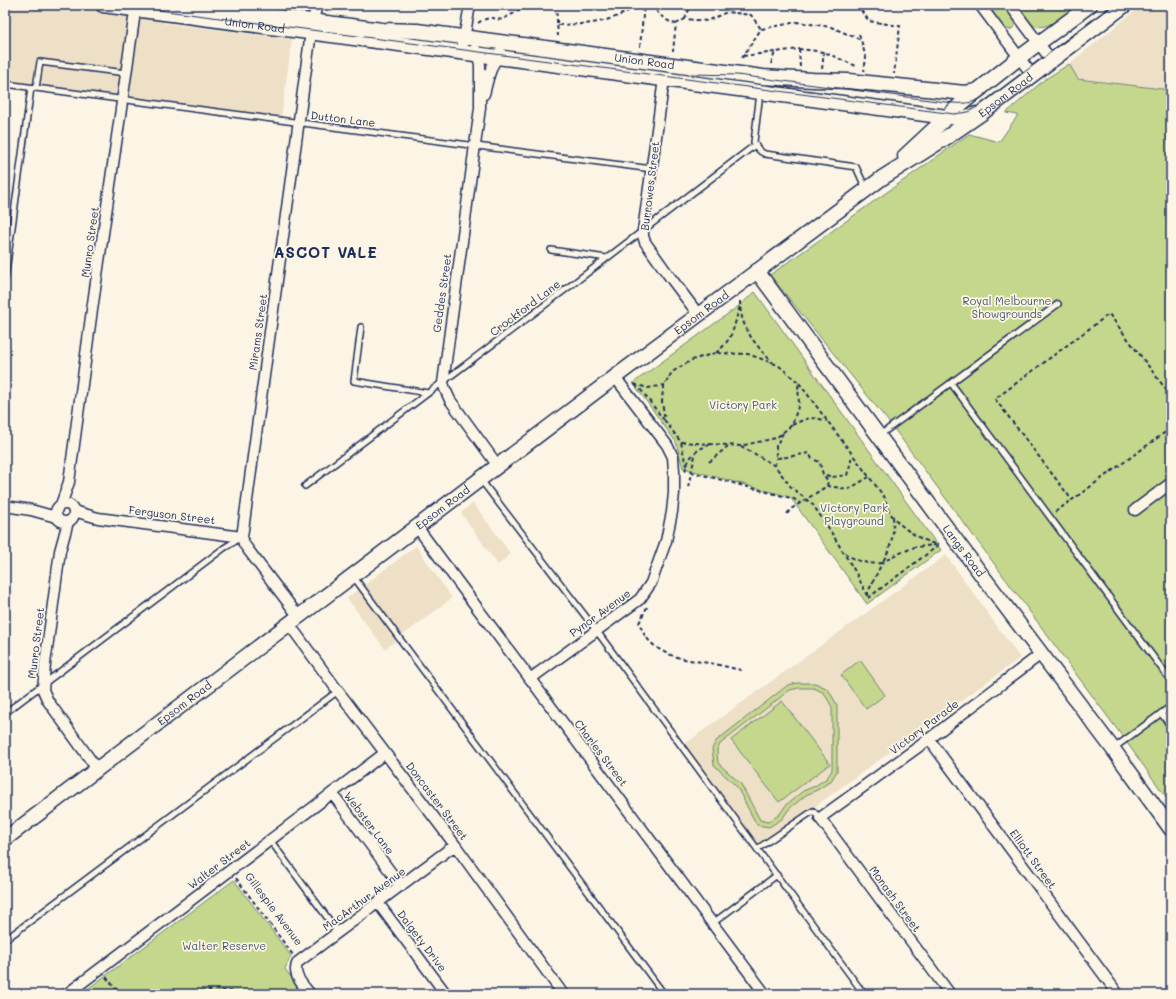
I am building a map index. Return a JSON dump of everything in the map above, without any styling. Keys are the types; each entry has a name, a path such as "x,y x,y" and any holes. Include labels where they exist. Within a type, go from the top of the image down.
{"main road":[{"name":"Union Road","path":"103,5 175,10 312,26 418,31 763,77 862,82 965,93 977,91"},
{"name":"Union Road","path":"185,5 468,53 946,117 968,117 986,110"},
{"name":"Epsom Road","path":"882,178 946,117 977,91 1090,5"},
{"name":"Epsom Road","path":"5,838 698,314 882,178 950,135 1033,76 1125,5"},
{"name":"Burrowes Street","path":"664,79 666,64"},
{"path":"760,92 763,77"},
{"name":"Langs Road","path":"758,271 1171,829"}],"street":[{"name":"Mirams Street","path":"242,537 298,123 312,26 317,5"},
{"name":"Geddes Street","path":"470,5 470,38 468,53 478,57 480,65 480,108 443,382 444,389 450,400 498,466"},
{"path":"980,5 1033,76"},
{"path":"1010,5 1052,61"},
{"name":"Munro Street","path":"97,769 48,701 43,690 43,685 91,317 136,7"},
{"name":"Geddes Street","path":"480,108 492,65 499,57 502,42"},
{"name":"Burrowes Street","path":"664,79 643,236 645,242 698,314"},
{"name":"Pynor Avenue","path":"530,679 640,599 651,583 666,541 674,493 673,457 667,444 615,377"},
{"path":"1135,510 1171,483"},
{"name":"Ferguson Street","path":"5,506 242,537"},
{"name":"Charles Street","path":"417,527 765,994"},
{"path":"242,537 244,544 294,620"},
{"name":"Doncaster Street","path":"294,620 338,691 455,845 563,994"},
{"name":"Victory Parade","path":"820,818 929,739 1042,654"},
{"name":"Elliott Street","path":"929,739 1118,994"},
{"name":"Walter Street","path":"67,994 385,753"},
{"name":"Webster Lane","path":"332,793 401,886"},
{"name":"Monash Street","path":"820,818 950,994"},
{"name":"MacArthur Avenue","path":"298,962 455,845"},
{"name":"Dalgety Drive","path":"378,903 446,994"},
{"path":"298,962 295,968 297,976 310,994"}],"lane":[{"path":"5,279 34,88 40,62 126,73"},
{"name":"Dutton Lane","path":"5,84 652,169"},
{"path":"760,92 754,139 755,145 765,154 856,167 866,190"},
{"name":"Crockford Lane","path":"305,486 755,145"},
{"path":"551,250 607,258"},
{"path":"879,436 1058,304"},
{"path":"360,326 354,380 428,393"},
{"path":"951,383 1171,681"},
{"path":"480,479 596,630 864,994"},
{"path":"5,713 224,548 242,537"},
{"path":"353,575 664,994"},
{"path":"5,940 338,691"},
{"path":"1112,749 1171,706"},
{"path":"1161,713 1171,727"},
{"path":"757,849 813,811 820,818"},
{"path":"270,840 338,932"},
{"path":"713,923 777,875"}],"path":[{"path":"478,23 486,19 503,19 530,5"},
{"path":"556,5 558,36"},
{"path":"640,47 644,5"},
{"path":"652,5 658,14 669,22 676,24 685,19 707,21 727,12 751,15 761,29"},
{"path":"685,19 691,5"},
{"path":"857,5 869,21 900,26 892,85"},
{"path":"1060,5 1061,10"},
{"path":"558,25 584,24 605,21 623,14 633,8 644,10"},
{"path":"856,66 824,52 798,49 742,57 761,29 797,22 831,27 861,40"},
{"path":"674,51 676,24"},
{"path":"859,34 866,58 862,82"},
{"path":"798,49 800,68"},
{"path":"771,64 775,52"},
{"path":"822,71 824,52"},
{"path":"844,61 844,67"},
{"path":"740,301 743,324 755,344 774,363"},
{"path":"716,353 725,346 734,330 740,305"},
{"path":"1072,500 995,399 1109,314 1171,396"},
{"path":"665,421 662,402 663,388 672,372 692,360 716,353 748,354 774,363 798,382 885,498 889,512 901,524 918,537 939,545"},
{"path":"792,425 799,404 798,382"},
{"path":"665,385 648,388 633,383 641,390 682,442 686,466"},
{"path":"682,442 740,446 776,438 792,425 805,419 816,417 827,421"},
{"path":"1050,516 1171,428"},
{"path":"775,466 776,446 784,431"},
{"path":"685,472 690,457 698,449 710,444"},
{"path":"708,462 728,446"},
{"path":"740,446 775,466 791,487 813,505 844,552 868,598"},
{"path":"688,487 696,451"},
{"path":"776,458 809,453 812,459 820,462 823,474 828,481 827,486"},
{"path":"823,474 832,476 847,475 851,462 851,454"},
{"path":"691,472 794,499 800,503"},
{"path":"787,514 791,509 827,486 849,489 869,476"},
{"path":"868,598 868,592 889,551 893,537 893,516"},
{"path":"844,552 851,558 876,564 882,563 895,555 915,547 939,545"},
{"path":"868,598 939,545"},
{"path":"650,603 639,623 645,636 657,649 665,654 689,660 741,670"},
{"name":"Gillespie Avenue","path":"230,871 298,962"},
{"path":"100,969 116,989 117,994"},
{"path":"187,994 198,991 214,990 244,994"}],"shaded area":[{"path":"5,5 165,5 163,23 292,39 281,119 5,84"},
{"path":"1142,5 1171,5 1171,90 1077,78 1069,64"},
{"path":"473,503 511,554 498,565 461,513"},
{"path":"416,546 452,598 385,649 347,598"},
{"path":"946,555 1020,658 756,849 682,746"}],"green space":[{"path":"985,5 1004,5 1014,17 1016,25 1009,30 1002,26"},
{"path":"1017,5 1078,5 1057,21 1038,27 1028,21"},
{"name":"Royal Melbourne Showgrounds","path":"1069,64 1078,79 1171,90 1171,804 892,426 770,275 969,134 999,142 1018,115 1006,113 1044,80"},
{"name":"Victory Park","path":"755,292 941,550 867,604 790,497 683,468 676,442 633,383 740,305"},
{"path":"860,660 885,695 866,709 841,675"},
{"path":"798,683 815,683 828,689 837,705 837,771 831,781 806,795 789,809 782,819 769,827 757,825 737,787 714,765 712,749 716,741 788,685","holes":["799,688 814,688 824,693 832,707 832,770 827,778 815,786 803,791 786,805 779,815 768,822 760,820 741,784 718,763 717,750 720,744 790,690"]},
{"path":"782,701 830,764 779,802 731,740"},
{"name":"Walter Reserve","path":"234,880 291,956 285,969 304,994 81,994"}],"tram line":[{"path":"120,5 954,114 968,112 979,106 1114,5"},
{"path":"691,74 737,75 953,103 971,102 987,94"}],"district":[{"name":"ASCOT VALE","path":"326,253"}],"park label":[{"name":"Victory Park Playground","path":"854,514"}]}
